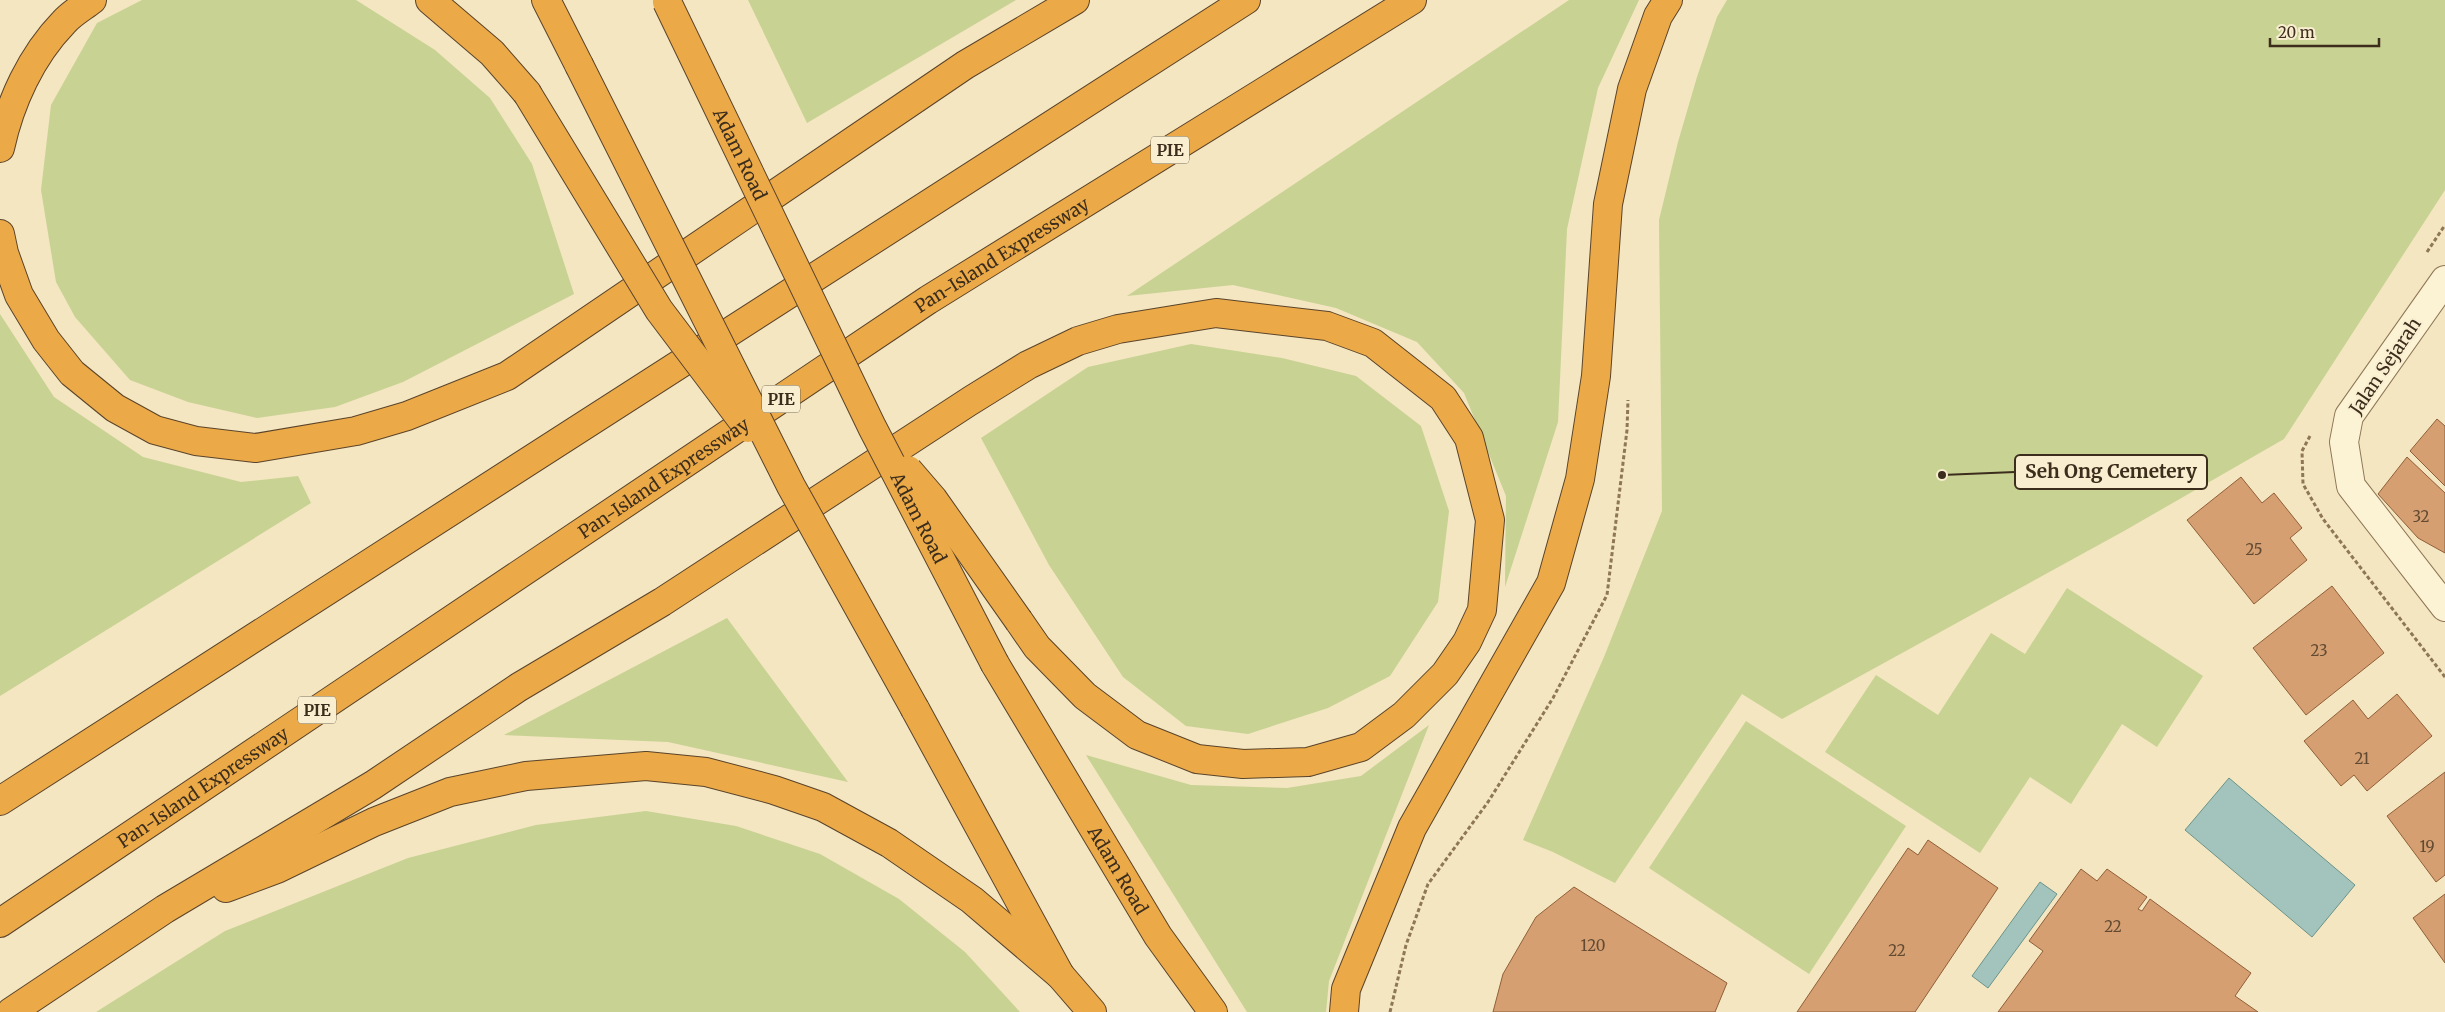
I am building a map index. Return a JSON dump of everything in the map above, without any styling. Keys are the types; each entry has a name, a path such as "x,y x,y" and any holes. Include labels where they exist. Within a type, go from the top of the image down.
{"highway":[{"path":"0,148 16,95 36,60 64,21 92,0"},
{"path":"430,0 492,53 527,93 659,310 790,486"},
{"path":"546,0 790,486 915,709 1060,975"},
{"path":"0,234 4,253 19,295 46,340 72,373 123,412 155,430 196,441 256,448 356,431 406,416 507,376 965,65 1074,0"},
{"path":"0,801 1246,0"},
{"name":"Pan-Island Expressway","path":"0,923 928,300 1412,0"},
{"path":"1344,1012 1346,989 1412,828 1551,583 1580,479 1596,376 1608,204 1632,89 1658,16 1668,0"},
{"name":"Adam Road","path":"667,1 872,427 995,664 1158,936 1212,1012"},
{"path":"11,1012 165,910 372,785 519,687 662,602 970,401 1028,365 1078,340 1118,329 1216,313 1270,321 1327,326 1373,343 1443,398 1469,438 1490,520 1482,610 1467,642 1445,674 1404,715 1361,747 1308,762 1243,764 1197,759 1137,735 1085,696 1037,647 933,499 872,427"},
{"path":"165,910 277,869 343,836 450,792 526,776 646,766 706,772 774,790 823,807 889,843 972,900 1060,975 1092,1012"}],"street":[{"name":"Jalan Sejarah","path":"2445,280 2349,416 2344,442 2351,486 2445,607"}],"green space":[{"path":"142,0 356,0 435,50 490,98 532,164 574,294 403,382 335,407 257,418 188,402 130,380 75,317 56,282 41,190 51,105 97,23"},
{"path":"748,0 1016,0 807,123"},
{"path":"1569,0 1639,0 1598,88 1567,229 1558,422 1505,587 1506,496 1464,393 1417,342 1336,308 1233,285 1127,296"},
{"path":"1727,0 2445,0 2445,190 2284,439 2124,531 1782,719 1742,694 1615,883 1553,852 1523,840 1604,657 1662,511 1659,220 1678,142 1697,77 1717,17"},
{"path":"0,314 54,397 143,457 241,482 298,476 311,503 0,696"},
{"path":"1191,344 1282,358 1356,376 1421,426 1449,511 1438,602 1390,676 1328,708 1248,734 1186,726 1123,677 1049,565 981,438 1088,367"},
{"path":"2067,588 2203,676 2157,747 2122,724 2071,804 2030,777 1980,853 1825,752 1876,675 1938,715 1991,633 2025,654"},
{"path":"727,618 848,782 668,742 504,735"},
{"path":"1746,721 1906,826 1809,974 1649,868"},
{"path":"1429,725 1329,981 1326,1012 1247,1012 1086,755 1191,785 1287,788 1361,776"},
{"path":"646,811 736,826 820,854 899,899 965,952 1020,1012 96,1012 225,931 408,858 536,825"}],"water":[{"path":"2229,778 2355,885 2312,937 2185,830"},
{"path":"2040,882 2057,894 1988,988 1972,976"}],"building":[{"path":"2437,419 2445,426 2445,486 2410,451"},
{"path":"2407,457 2445,493 2445,553 2418,538 2378,494"},
{"path":"2241,477 2262,503 2274,493 2302,528 2290,538 2307,560 2254,604 2187,520"},
{"path":"2332,586 2384,653 2306,715 2253,648"},
{"path":"2397,694 2432,736 2367,791 2354,775 2341,786 2304,741 2353,700 2368,719"},
{"path":"2445,772 2445,875 2436,882 2387,816"},
{"path":"1928,840 1998,888 1915,1012 1797,1012 1908,848 1918,855"},
{"path":"2081,869 2097,881 2107,869 2147,897 2138,909 2142,911 2150,899 2251,973 2235,996 2258,1012 1998,1012 2043,951 2029,941"},
{"path":"1574,887 1727,983 1715,1012 1493,1012 1503,974 1536,917"},
{"path":"2445,894 2445,963 2413,918"}],"place":[{"name":"Seh Ong Cemetery","path":"1942,475"}]}
